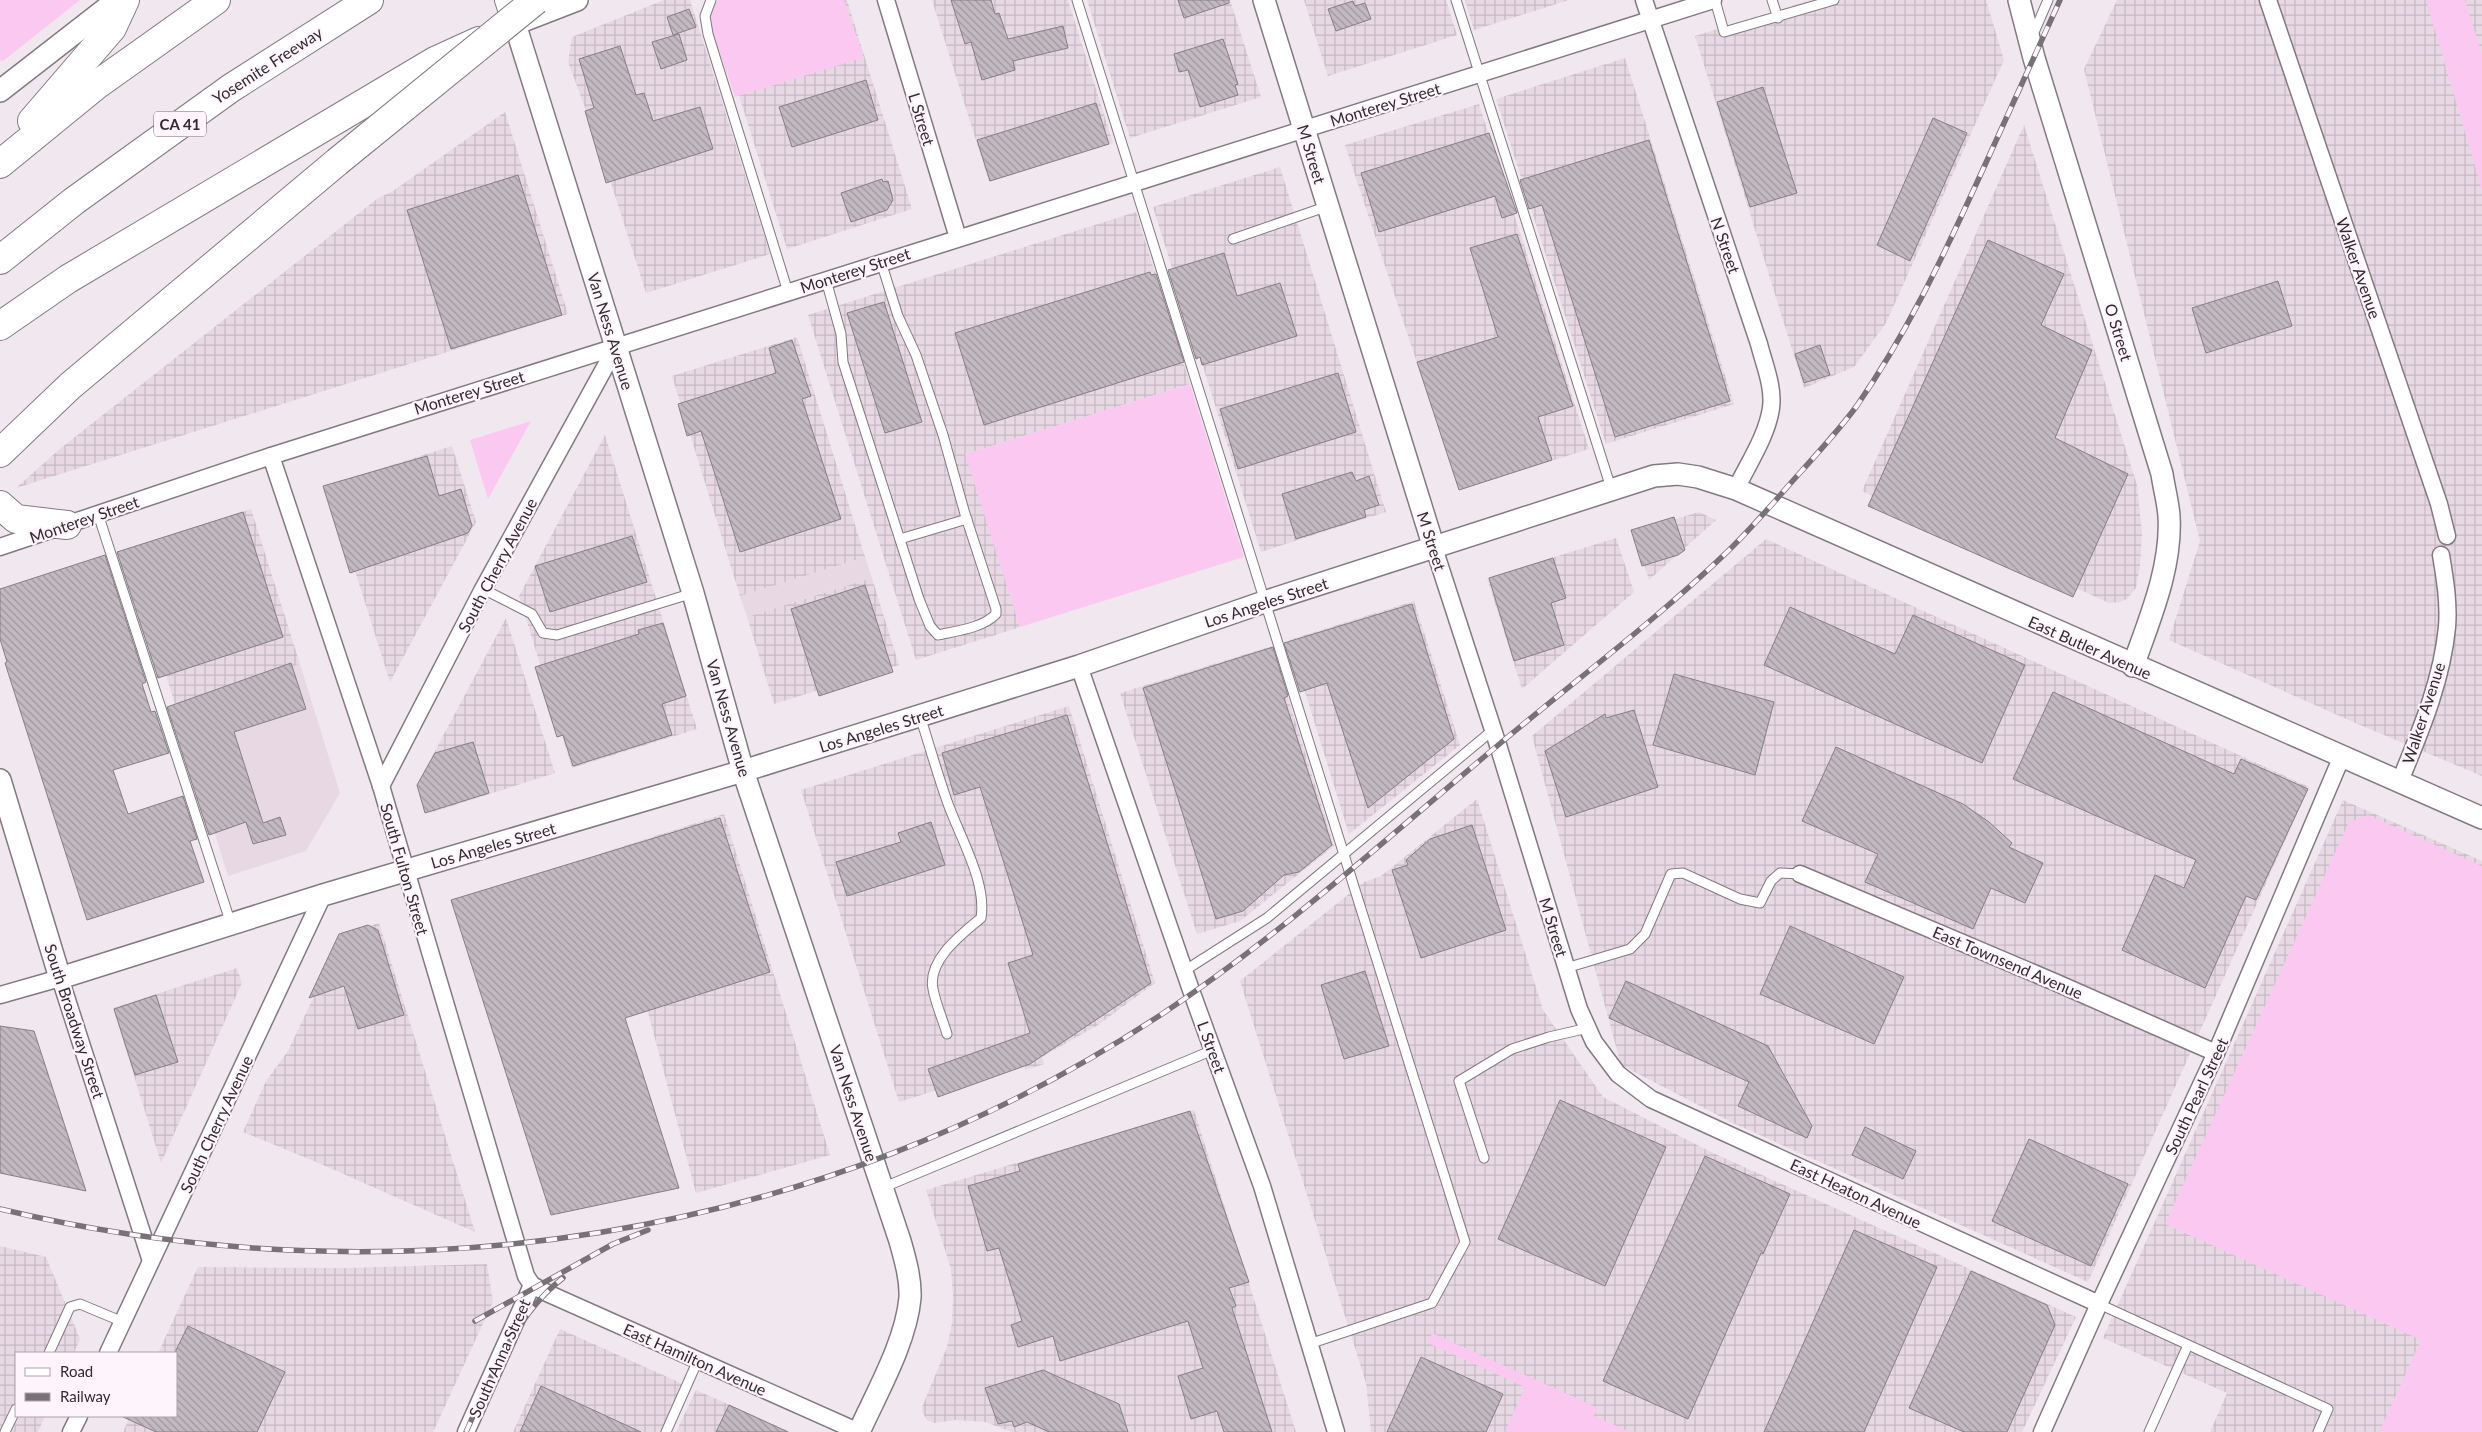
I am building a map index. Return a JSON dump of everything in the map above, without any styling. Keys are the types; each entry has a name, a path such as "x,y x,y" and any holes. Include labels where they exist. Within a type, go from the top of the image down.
{"highway":[{"path":"0,158 112,28 125,0"},
{"name":"Yosemite Freeway","path":"0,260 74,202 231,88 369,0"},
{"path":"0,453 70,386 337,162 536,0"},
{"path":"0,164 98,84 211,2"},
{"path":"0,326 68,278 435,61 511,12"},
{"path":"0,506 16,519 67,525"}],"street":[{"path":"0,91 117,0"},
{"path":"511,12 577,0"},
{"name":"L Street","path":"886,0 958,238"},
{"name":"M Street","path":"1264,0 1579,1009 1594,1042 1618,1074"},
{"name":"N Street","path":"1644,0 1759,344 1771,392 1771,408 1765,429 1736,490"},
{"name":"Monterey Street","path":"0,548 271,456 1714,0"},
{"name":"O Street","path":"2019,0 2030,42 2162,474 2169,517 2166,558 2156,600 2133,666"},
{"name":"Walker Avenue","path":"2268,0 2436,495 2447,536"},
{"name":"Van Ness Avenue","path":"511,12 693,593 744,771 908,1271 910,1297 905,1323 859,1432"},
{"name":"South Cherry Avenue","path":"381,786 483,589 616,347"},
{"name":"South Fulton Street","path":"271,456 381,786 521,1262 532,1284"},
{"name":"Los Angeles Street","path":"60,978 323,895 744,771 1079,666 1264,602 1434,548 1611,488 1654,476 1698,476"},
{"name":"East Butler Avenue","path":"1698,476 1736,490 2482,818"},
{"name":"Walker Avenue","path":"2400,782 2425,718 2442,658 2447,628 2448,602 2442,554"},
{"name":"L Street","path":"1079,666 1184,971 1262,1186 1336,1432"},
{"name":"South Pearl Street","path":"2042,1432 2099,1304 2216,1053 2342,756"},
{"name":"South Broadway Street","path":"0,780 60,978 151,1261"},
{"name":"East Townsend Avenue","path":"1800,874 2058,983 2216,1053"},
{"name":"South Cherry Avenue","path":"108,1352 323,895"},
{"path":"0,995 60,978"},
{"name":"East Heaton Avenue","path":"1618,1074 1651,1099 2099,1304"},
{"name":"East Hamilton Avenue","path":"532,1284 547,1293 859,1432"},
{"name":"South Anna Street","path":"466,1432 532,1284"},
{"path":"71,1432 78,1417"}],"lane":[{"path":"711,0 705,16 708,34 788,292"},
{"path":"1077,0 1465,1242 1432,1303 1309,1344"},
{"path":"1456,0 1611,488"},
{"path":"1714,0 1724,32 1778,18 1834,0"},
{"path":"1772,0 1778,18"},
{"path":"2030,42 2048,0"},
{"path":"1233,239 1328,206"},
{"path":"826,280 841,334 843,362 919,599 930,626 938,635 964,629 991,620 996,614 943,435 916,355 898,316 881,262"},
{"path":"98,514 231,924"},
{"path":"900,539 967,519"},
{"path":"483,589 532,614 543,633 557,635 693,593"},
{"path":"920,716 947,801 980,888 983,906 981,918 942,953 936,970 932,987 947,1034"},
{"path":"1184,971 1267,918 1493,730"},
{"path":"1566,968 1630,949 1645,934 1670,874 1683,873 1740,899 1760,903 1771,881 1780,873 1800,874"},
{"path":"1484,1158 1458,1081 1512,1049 1549,1037 1588,1028"},
{"path":"882,1188 1213,1050"},
{"path":"49,1352 70,1308 80,1304 123,1322"},
{"path":"2099,1304 2328,1409 2318,1432"},
{"path":"2149,1432 2188,1345"},
{"path":"666,1432 698,1360"},
{"path":"5,1432 15,1411"}],"shaded area":[{"path":"0,0 80,0 3,61 0,60"},
{"path":"664,0 690,0 770,254 646,293 598,142 568,62 572,37"},
{"path":"718,0 844,0 863,55 862,58 735,97 711,28 711,11"},
{"path":"731,0 847,0 912,209 787,249 717,25"},
{"path":"932,0 1068,0 1113,143 989,182"},
{"path":"1087,0 1230,0 1261,97 1130,138"},
{"path":"1304,0 1446,0 1457,35 1328,76"},
{"path":"1465,0 1569,0 1474,30"},
{"path":"1811,0 1986,0 2004,60 1886,323 1854,367 1804,388 1695,36"},
{"path":"2117,0 2482,0 2482,776 2353,722 2169,640 2200,541 2084,69"},
{"path":"2426,0 2465,0 2482,54 2482,190"},
{"path":"1625,58 1734,404 1606,444 1496,99"},
{"path":"1479,104 1589,449 1459,490 1345,145"},
{"path":"505,112 568,314 16,488 61,448 377,199 393,191"},
{"path":"2024,125 2137,485 2142,533 2140,565 2136,588 2127,599 2119,602 2109,603 1862,491"},
{"path":"1280,167 1386,512 1261,552 1153,207"},
{"path":"1136,212 1190,384 966,454 1020,627 916,660 808,315"},
{"path":"797,337 865,557 740,596 672,376"},
{"path":"1190,384 1244,557 1020,627 965,454"},
{"path":"531,421 488,499 470,440"},
{"path":"605,435 697,729 572,768 519,596"},
{"path":"452,446 476,522 390,682 328,485"},
{"path":"251,509 300,664 175,704 126,549"},
{"path":"1699,512 1716,520 1649,580 1634,532"},
{"path":"1616,538 1634,592 1522,689 1487,578"},
{"path":"1766,539 2309,787 2088,1282 1733,1123 1621,1065 1532,736"},
{"path":"865,557 872,578 747,617 740,596"},
{"path":"872,578 899,665 774,704 747,617"},
{"path":"1414,601 1460,745 1349,834 1289,640"},
{"path":"506,618 555,773 430,813 420,779"},
{"path":"1272,646 1334,846 1240,921 1197,934 1120,693"},
{"path":"300,664 340,793 306,851 228,876 175,704"},
{"path":"1069,706 1155,983 1098,1025 1042,1057 1044,1064 1026,1070 1024,1063 899,1102 801,790"},
{"path":"1477,799 1543,1010 1603,1097 1711,1152 2076,1317 2022,1432 1371,1432 1366,1383 1240,981 1364,882 1381,876"},
{"path":"2343,800 2482,861 2482,1432 2210,1432 2227,1393 2103,1338"},
{"path":"724,814 830,1155 696,1193 646,1005 599,854"},
{"path":"2368,815 2482,866 2482,1432 2379,1432 2421,1340 2165,1224 2349,822"},
{"path":"379,923 475,1232 243,1132 266,1081 288,1051 343,935"},
{"path":"237,968 242,983 161,1163 113,1008"},
{"path":"1194,1110 1296,1432 1012,1432 985,1422 955,1420 934,1423 927,1420 922,1407 947,1347 952,1323 953,1295 951,1269 926,1190"},
{"path":"0,1246 46,1257 80,1339 74,1352 15,1352 15,1417 45,1417 38,1432 0,1432"},
{"path":"487,1264 493,1302 433,1432 123,1432 130,1417 178,1417 178,1352 158,1352 198,1267 345,1268"},
{"path":"560,1329 683,1384 662,1432 513,1432"},
{"path":"1432,1333 1598,1408 1594,1416 1630,1432 1505,1432 1525,1387 1428,1343"},
{"path":"696,1390 791,1432 676,1432"}],"building":[{"path":"951,0 991,0 995,14 999,13 1008,39 1063,26 1068,48 1013,61 1015,70 982,80 971,42 965,44"},
{"path":"1178,0 1229,0 1229,3 1184,18"},
{"path":"1353,1 1355,6 1365,3 1371,19 1336,31 1328,9"},
{"path":"689,9 696,27 673,35 667,17"},
{"path":"679,34 687,60 661,69 652,42"},
{"path":"1223,39 1238,84 1235,85 1238,95 1200,107 1188,70 1179,72 1174,54"},
{"path":"620,46 636,95 644,93 653,121 700,107 713,149 606,183 585,111 594,108 579,59"},
{"path":"866,80 878,120 792,147 779,107"},
{"path":"1763,87 1797,193 1750,207 1717,102"},
{"path":"1096,103 1109,144 990,181 977,140"},
{"path":"1933,118 1967,133 1910,261 1877,245"},
{"path":"1489,133 1517,213 1502,218 1495,196 1379,232 1361,173"},
{"path":"1649,140 1730,401 1615,437 1542,205 1529,209 1520,180"},
{"path":"518,175 562,315 451,349 407,210"},
{"path":"882,179 883,182 888,181 893,200 887,210 851,222 841,193"},
{"path":"1517,234 1573,406 1538,417 1552,460 1459,490 1417,362 1498,337 1470,248"},
{"path":"1988,240 2064,274 2041,325 2092,350 2055,438 2128,474 2073,597 1868,506"},
{"path":"1224,253 1237,296 1280,283 1297,336 1202,365 1200,357 1196,359 1168,270"},
{"path":"1150,272 1151,275 1156,274 1184,362 984,425 955,333"},
{"path":"2278,281 2292,326 2206,353 2192,308"},
{"path":"884,302 922,422 885,433 847,313"},
{"path":"792,340 811,396 802,399 841,519 740,552 701,431 687,436 678,404 776,373 769,348"},
{"path":"1820,345 1830,375 1804,383 1795,354"},
{"path":"1338,373 1356,432 1238,469 1220,409"},
{"path":"427,456 439,496 461,489 472,526 468,533 350,573 323,486"},
{"path":"1352,472 1356,481 1369,476 1379,505 1364,510 1366,517 1296,539 1282,494"},
{"path":"243,512 283,637 158,678 117,552"},
{"path":"1674,517 1685,550 1678,555 1642,566 1631,530"},
{"path":"632,536 647,582 550,612 535,566"},
{"path":"105,555 146,682 142,684 151,712 155,711 169,753 113,770 128,814 183,796 197,839 190,841 204,882 87,920 5,663 7,662 0,639 0,589"},
{"path":"1553,558 1566,598 1551,603 1564,645 1514,661 1489,578"},
{"path":"865,585 893,672 819,696 791,609"},
{"path":"1412,604 1454,739 1368,808 1327,683 1300,692 1284,643"},
{"path":"1790,607 1895,654 1913,615 2025,665 1982,763 1764,665"},
{"path":"663,623 686,696 662,704 672,735 573,766 563,735 557,737 535,667 639,634 638,630"},
{"path":"1273,647 1288,696 1284,698 1332,845 1299,872 1284,875 1243,911 1216,919 1143,688"},
{"path":"291,663 306,709 234,732 263,823 280,817 286,835 253,844 246,822 209,835 167,707"},
{"path":"1674,674 1774,702 1755,775 1653,745"},
{"path":"2053,692 2234,774 2241,759 2308,789 2256,900 2246,896 2205,988 2122,950 2155,875 2184,888 2196,860 2013,779"},
{"path":"1634,710 1658,787 1566,817 1545,751 1605,714 1606,718"},
{"path":"1067,715 1151,983 1030,1064 938,1097 928,1069 1030,1033 1008,963 1033,955 980,787 954,795 942,753"},
{"path":"473,742 489,793 425,813 417,785 435,753"},
{"path":"1836,747 1963,804 1989,822 2012,843 2009,847 2043,863 2025,903 1991,888 1973,929 1865,882 1878,854 1802,821"},
{"path":"720,818 770,972 625,1018 679,1188 551,1215 451,900"},
{"path":"931,822 945,865 847,896 836,862 901,842 898,833"},
{"path":"1472,825 1506,930 1421,958 1392,870 1408,865 1406,860 1430,839"},
{"path":"368,925 378,930 404,1015 358,1029 344,986 309,998 339,934"},
{"path":"1790,926 1904,977 1874,1044 1760,994"},
{"path":"1365,971 1389,1046 1344,1059 1321,985"},
{"path":"1626,981 1768,1046 1812,1126 1807,1138 1738,1106 1749,1082 1609,1018"},
{"path":"156,995 178,1062 135,1075 114,1009"},
{"path":"0,1026 34,1031 86,1191 0,1173"},
{"path":"1560,1100 1666,1147 1605,1286 1498,1239"},
{"path":"1190,1111 1249,1282 1229,1288 1236,1306 1232,1308 1272,1432 1224,1432 1217,1411 1191,1419 1178,1376 1203,1368 1188,1321 1060,1361 1053,1336 1018,1347 1011,1325 1022,1321 999,1248 987,1251 968,1186 1020,1171 1018,1164"},
{"path":"1865,1127 1916,1151 1903,1179 1852,1155"},
{"path":"2029,1139 2128,1184 2091,1266 1992,1221"},
{"path":"1705,1156 1790,1194 1763,1254 1761,1253 1688,1419 1603,1381"},
{"path":"1854,1230 1937,1267 1864,1432 1764,1432"},
{"path":"1971,1271 2047,1305 2055,1325 2007,1432 1964,1432 1909,1408"},
{"path":"188,1326 285,1372 257,1432 156,1432 123,1417 178,1417 178,1352 176,1350"},
{"path":"1421,1357 1503,1394 1486,1432 1387,1432"},
{"path":"1043,1370 1119,1404 1128,1432 1049,1432 1027,1422 1014,1427 1012,1421 998,1424 985,1388"},
{"path":"541,1386 641,1432 520,1432"},
{"path":"729,1405 788,1432 716,1432"}],"railway":[{"path":"0,1209 150,1237 301,1251 452,1249 601,1232 748,1201 892,1154 1030,1091 1162,1014 1206,984 1291,919 1671,603 1735,544 1820,451 1856,407 1874,380 1923,295 2060,0"},
{"path":"475,1321 613,1244 648,1230"},
{"path":"466,1432 495,1369 518,1329 531,1310 563,1278"}]}
